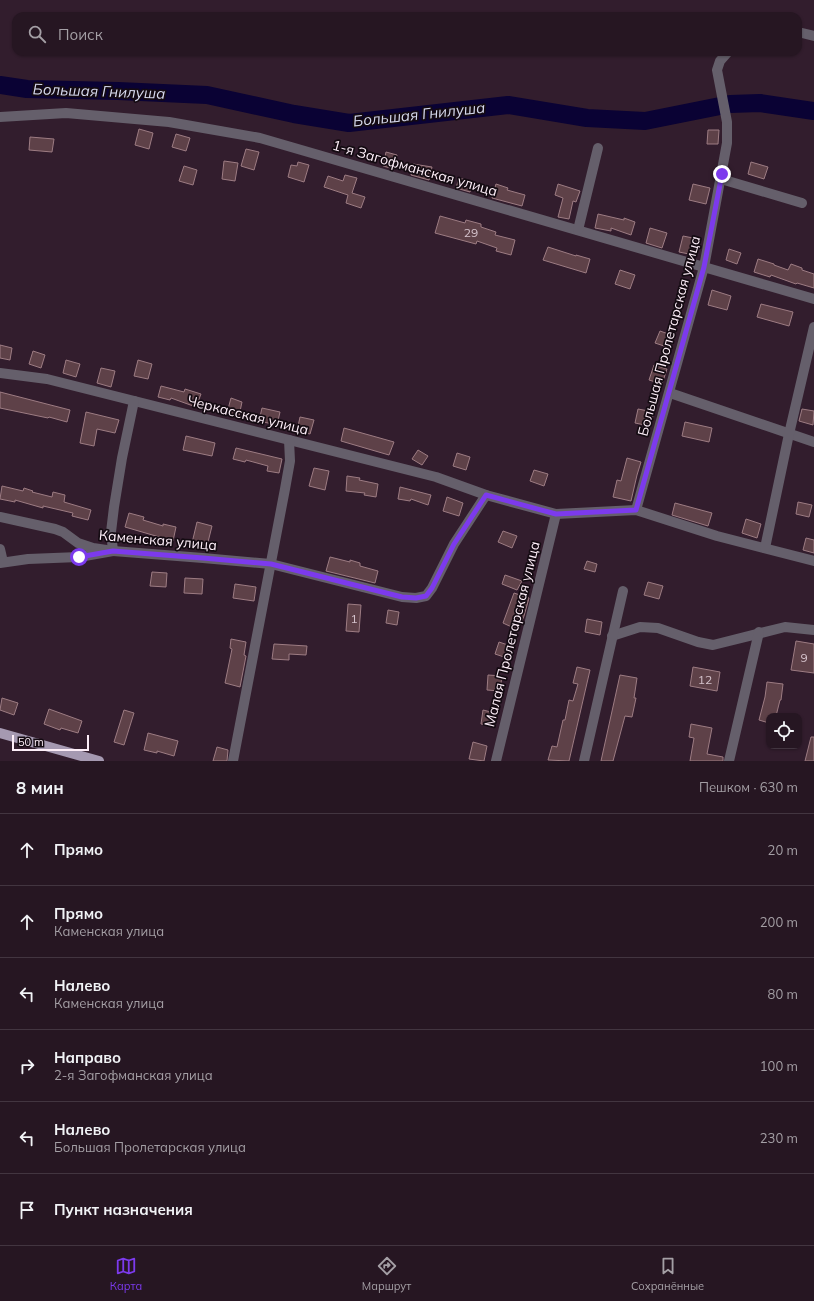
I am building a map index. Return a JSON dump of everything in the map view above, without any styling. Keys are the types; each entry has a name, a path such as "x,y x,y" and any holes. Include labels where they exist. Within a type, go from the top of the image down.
{"main road":[{"path":"0,733 81,758 99,761"}],"street":[{"path":"802,33 814,36"},
{"name":"Большая Пролетарская улица","path":"636,510 670,393 704,267 727,143 728,129 717,70 720,61 724,56"},
{"name":"1-я Загофманская улица","path":"0,117 74,114 170,122 260,138 814,299"},
{"path":"578,230 598,148"},
{"path":"721,179 802,203"},
{"path":"765,548 789,434 814,327"},
{"name":"Черкасская улица","path":"0,373 46,379 436,477 486,495 556,514 636,510"},
{"path":"670,393 814,442"},
{"path":"0,549 1,562 79,557 113,551 111,532 112,519 122,458 134,401"},
{"path":"233,761 290,461 289,440"},
{"name":"Каменская улица","path":"0,517 55,529 63,532 78,543 93,548 271,564 402,597 416,598 426,596 432,588 454,544 486,495"},
{"path":"636,510 717,536 814,561"},
{"name":"Малая Пролетарская улица","path":"496,761 556,514"},
{"path":"584,761 623,591"},
{"path":"612,636 640,627 658,628 698,642 713,645 759,632 785,627 814,630"},
{"path":"729,761 759,632"}],"building":[{"path":"139,129 153,133 149,149 135,145"},
{"path":"708,130 719,130 718,144 707,144"},
{"path":"176,134 190,138 186,151 172,147"},
{"path":"30,137 54,139 52,152 29,150"},
{"path":"246,149 259,152 254,170 241,166"},
{"path":"386,152 397,155 394,169 383,166"},
{"path":"224,161 238,163 235,181 222,179"},
{"path":"298,162 309,165 304,182 288,177 291,165 297,166"},
{"path":"751,162 768,167 764,179 748,174"},
{"path":"413,164 432,167 429,180 411,175"},
{"path":"184,166 197,170 193,185 179,181"},
{"path":"345,175 357,178 352,193 365,197 361,208 346,203 348,195 324,187 328,176 343,181"},
{"path":"459,178 473,182 470,192 456,188"},
{"path":"496,184 508,188 507,190 525,195 522,206 492,198"},
{"path":"558,184 580,191 576,202 573,201 569,219 558,217 563,198 555,195"},
{"path":"693,184 710,188 706,204 689,200"},
{"path":"598,214 624,220 624,218 635,222 631,235 611,228 611,231 595,228"},
{"path":"440,216 465,223 466,220 481,224 481,227 496,232 495,235 515,240 511,255 496,251 497,248 477,241 476,244 435,233"},
{"path":"650,228 667,233 662,248 646,243"},
{"path":"683,236 698,239 694,255 679,252"},
{"path":"548,247 590,259 586,273 543,260"},
{"path":"729,249 741,253 737,264 726,260"},
{"path":"758,259 788,270 791,264 814,274 814,288 796,284 771,275 770,277 754,272"},
{"path":"620,270 635,275 630,289 615,284"},
{"path":"712,290 731,296 727,310 708,305"},
{"path":"761,304 793,312 789,326 757,317"},
{"path":"660,331 674,336 670,348 655,343"},
{"path":"0,345 12,348 10,360 0,358"},
{"path":"33,351 45,355 41,368 29,364"},
{"path":"66,360 80,364 76,377 63,373"},
{"path":"138,360 152,364 148,379 134,376"},
{"path":"654,365 667,369 662,384 649,380"},
{"path":"101,368 115,371 111,387 97,383"},
{"path":"161,386 184,392 185,389 201,394 196,407 171,398 170,400 158,397"},
{"path":"0,392 70,410 67,422 49,417 0,408"},
{"path":"231,398 242,402 239,416 227,413"},
{"path":"262,408 280,412 277,425 259,421"},
{"path":"638,409 654,412 650,426 635,423"},
{"path":"802,409 814,411 813,425 799,421"},
{"path":"86,412 119,420 115,433 97,429 94,446 80,443"},
{"path":"300,417 314,420 310,434 297,431"},
{"path":"685,422 712,428 709,442 682,436"},
{"path":"344,428 394,442 389,455 341,441"},
{"path":"186,436 215,443 212,456 183,450"},
{"path":"236,448 282,459 279,473 267,471 268,466 246,460 245,462 233,459"},
{"path":"418,450 428,456 422,465 412,459"},
{"path":"457,453 470,457 466,470 453,466"},
{"path":"627,458 641,462 631,501 613,497 617,480 621,481"},
{"path":"314,468 329,471 325,490 309,486"},
{"path":"534,470 548,474 544,486 530,481"},
{"path":"347,476 360,478 359,480 378,484 376,497 364,495 365,493 346,491"},
{"path":"2,486 23,491 24,488 33,491 32,492 52,497 53,492 65,495 64,502 91,510 88,520 72,516 73,513 43,506 43,508 15,500 15,502 0,499"},
{"path":"400,487 431,495 428,505 411,499 410,501 398,499"},
{"path":"447,497 463,503 459,516 443,511"},
{"path":"798,502 812,505 809,517 796,514"},
{"path":"675,503 712,513 708,526 672,515"},
{"path":"129,513 144,517 143,520 163,526 163,524 176,527 173,541 125,527"},
{"path":"746,519 761,524 757,538 742,533"},
{"path":"197,522 212,526 207,546 192,543"},
{"path":"503,531 517,536 512,548 498,542"},
{"path":"806,538 814,540 814,553 803,550"},
{"path":"330,557 350,562 350,560 360,563 360,566 378,571 375,583 326,571"},
{"path":"587,561 597,564 595,572 584,569"},
{"path":"152,572 167,573 166,587 150,586"},
{"path":"505,575 522,581 517,590 502,584"},
{"path":"185,578 203,579 202,594 184,593"},
{"path":"648,582 663,586 659,599 644,595"},
{"path":"235,584 256,587 254,601 233,598"},
{"path":"514,593 529,598 518,630 503,623"},
{"path":"348,604 361,605 359,632 346,631"},
{"path":"388,610 399,612 397,625 386,623"},
{"path":"587,619 602,622 600,635 585,632"},
{"path":"231,639 246,642 244,655 246,656 240,687 225,683 232,649 230,648"},
{"path":"796,641 814,644 814,673 791,670"},
{"path":"499,642 511,646 507,658 495,654"},
{"path":"274,644 307,646 306,655 289,654 289,660 272,659"},
{"path":"577,667 590,670 569,761 548,760 552,746 557,747 569,700 573,701 578,684 573,683"},
{"path":"693,667 720,672 717,691 690,686"},
{"path":"488,675 502,676 500,691 487,690"},
{"path":"620,675 637,678 634,698 636,698 632,717 625,716 613,761 601,761"},
{"path":"767,682 783,684 781,700 777,713 766,713 766,722 759,720"},
{"path":"2,698 18,703 14,715 0,710"},
{"path":"49,709 82,721 78,733 61,728 60,730 44,724"},
{"path":"124,710 134,713 124,745 114,742"},
{"path":"483,710 495,713 493,726 481,724"},
{"path":"691,724 712,728 707,754 723,757 723,761 690,761 694,738 689,737"},
{"path":"148,733 178,741 174,756 157,751 157,753 144,750"},
{"path":"811,737 814,737 814,761 805,761"},
{"path":"473,742 487,746 484,761 469,759"},
{"path":"217,747 228,750 227,761 213,761"}],"waterway":[{"name":"Большая Гнилуша","path":"0,85 27,89 207,95 294,114 349,123 508,105 587,118 645,121 730,104 760,103 814,111"}],"route":[{"path":"79,557 113,551 271,564 402,597 416,598 426,596 432,588 454,544 486,495 556,514 636,510 670,393 704,267 722,174"}]}
